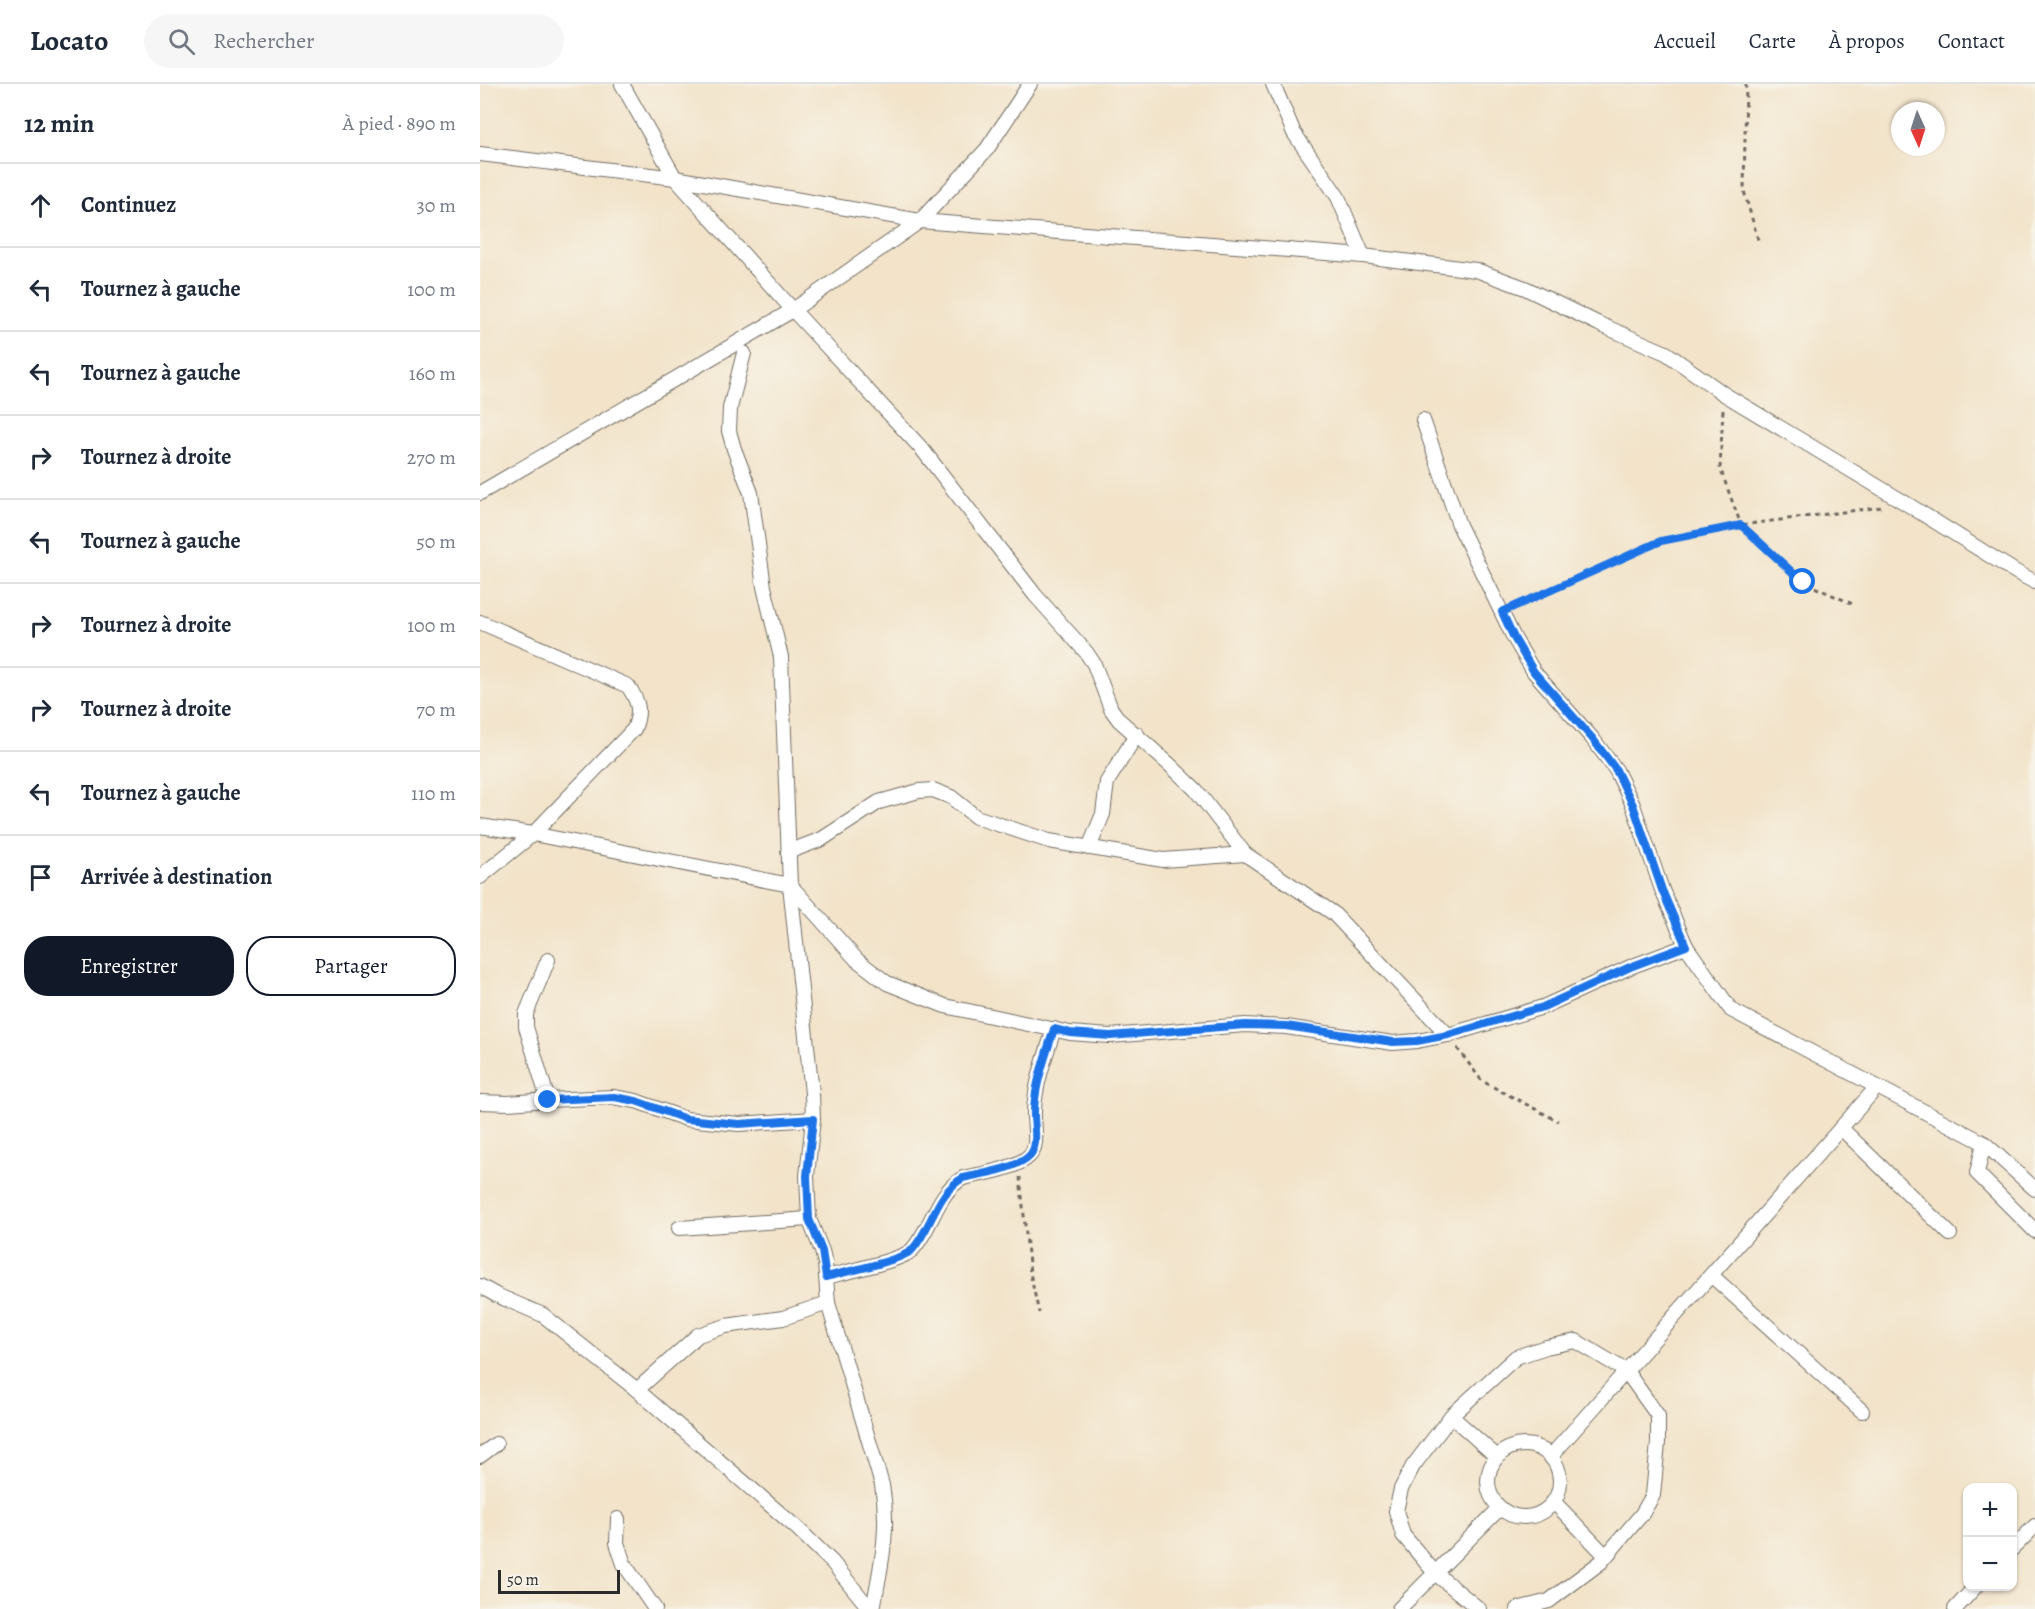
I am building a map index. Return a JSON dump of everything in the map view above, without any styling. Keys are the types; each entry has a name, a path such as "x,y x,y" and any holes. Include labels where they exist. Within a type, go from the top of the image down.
{"street":[{"path":"622,84 675,177 922,449 1035,595 1086,652 1094,664 1111,709 1119,720 1196,790 1245,854 1333,913 1448,1035"},
{"path":"480,493 794,310 920,221 987,149 1030,84"},
{"path":"1273,84 1294,133 1338,197 1362,255"},
{"path":"480,154 675,177 920,221 1362,255 1476,270 1525,288 1666,353 1724,394 2035,582"},
{"path":"744,353 730,408 729,431 751,493 764,587 781,657 790,885 810,1056 813,1119 807,1176 809,1219 822,1251 828,1304 882,1485 886,1508 886,1532 872,1609"},
{"path":"1423,420 1459,525 1514,638 1534,672 1592,738 1616,770 1633,805 1662,890 1686,946 1731,1010 1984,1143 2035,1189"},
{"path":"480,622 628,686 637,698 639,716 634,729 533,834 480,877"},
{"path":"1089,848 1103,814 1107,782 1137,734"},
{"path":"788,852 822,839 879,802 919,791 933,790 951,797 976,817 1049,841 1162,860 1245,854"},
{"path":"480,826 533,834 790,885 857,960 887,983 945,1006 1070,1033 1110,1036 1245,1025 1286,1026 1393,1042 1417,1041 1448,1035 1543,1007 1630,967 1686,946"},
{"path":"548,960 526,1014 526,1027 548,1100"},
{"path":"826,1277 905,1255 916,1244 946,1192 955,1182 1019,1164 1029,1156 1034,1148 1036,1095 1054,1029"},
{"path":"1551,1456 1877,1087"},
{"path":"480,1102 508,1103 614,1097 636,1101 686,1119 739,1124 813,1119"},
{"path":"1841,1128 1950,1234"},
{"path":"1984,1143 1977,1173 2035,1231"},
{"path":"679,1228 809,1219"},
{"path":"1711,1275 1862,1411"},
{"path":"480,1286 543,1315 637,1390 798,1529 832,1562 872,1609"},
{"path":"637,1390 698,1335 726,1326 783,1318 828,1304"},
{"path":"1479,1609 1435,1573 1403,1535 1396,1511 1401,1489 1413,1466 1450,1416 1516,1357 1546,1347 1576,1341 1626,1371 1658,1416 1653,1495 1642,1514 1601,1562 1549,1601 1517,1609"},
{"path":"1450,1416 1496,1456"},
{"path":"480,1456 496,1444"},
{"path":"1517,1445 1529,1445 1551,1456 1558,1467 1560,1479 1559,1491 1554,1502 1545,1511 1533,1516 1509,1515 1499,1509 1492,1500 1487,1477 1496,1456 1517,1445"},
{"path":"1554,1502 1606,1556"},
{"path":"1399,1609 1499,1509"},
{"path":"618,1519 617,1543 624,1564 655,1609"},
{"path":"2017,1546 2035,1526"},
{"path":"1963,1606 1973,1591"}],"path":[{"path":"1746,84 1744,191 1760,243"},
{"path":"1724,394 1719,468 1741,525 1803,582 1855,604"},
{"path":"1502,612 1661,541 1741,525 1907,504"},
{"path":"1448,1035 1482,1081 1558,1121"},
{"path":"1019,1164 1030,1274 1039,1313"}],"route":[{"path":"548,1100 614,1097 636,1101 686,1119 739,1124 813,1119 807,1176 809,1219 822,1251 826,1277 905,1255 916,1244 946,1192 955,1182 1019,1164 1032,1153 1035,1143 1036,1095 1054,1029 1070,1033 1110,1036 1245,1025 1286,1026 1393,1042 1417,1041 1448,1035 1543,1007 1630,967 1686,946 1662,890 1647,840 1616,770 1592,738 1534,672 1502,612 1661,541 1741,525 1803,582"}]}
